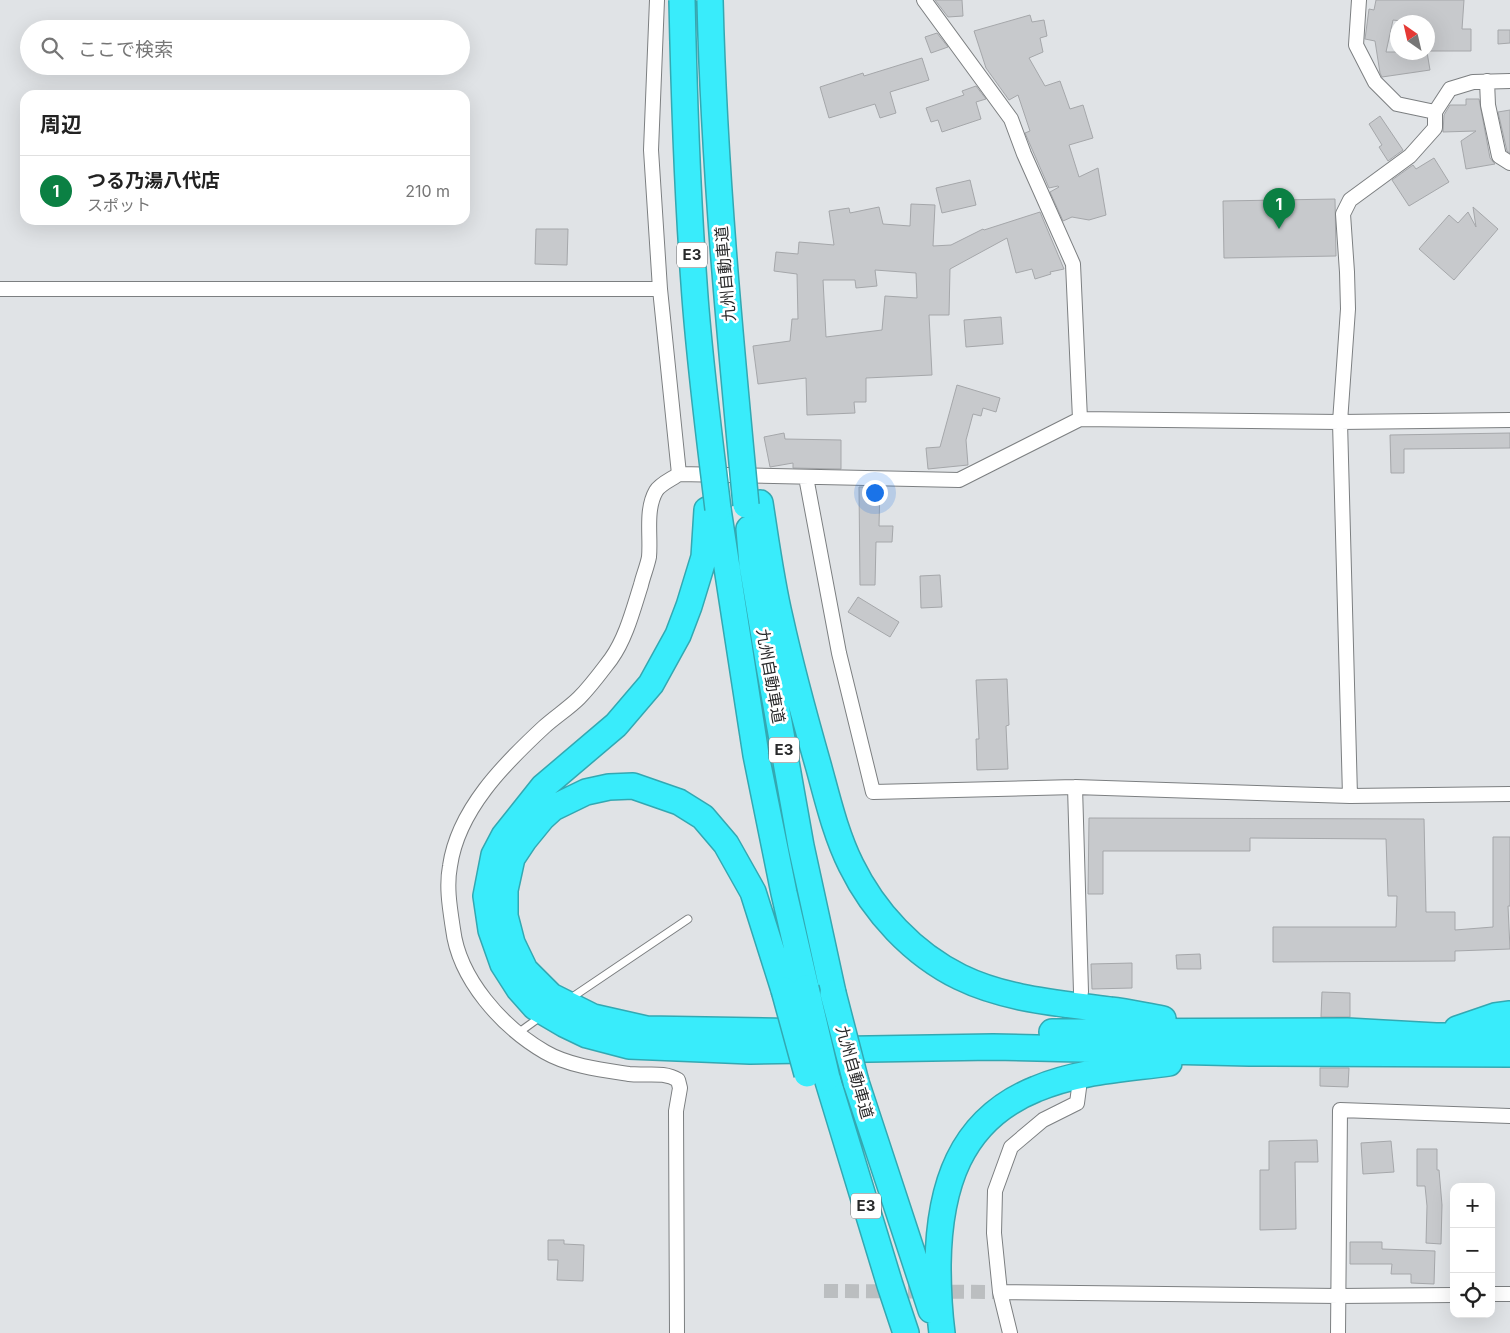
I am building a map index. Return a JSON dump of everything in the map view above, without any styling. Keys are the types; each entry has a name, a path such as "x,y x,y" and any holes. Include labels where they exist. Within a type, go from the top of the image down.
{"highway":[{"name":"九州自動車道","path":"682,0 684,98 694,282 713,509 756,755 784,893 795,989 817,1076 906,1333"},
{"name":"九州自動車道","path":"710,0 712,89 725,278 753,504 752,565 769,666 801,846 833,992 856,1082 938,1333"},
{"path":"753,504 814,750 837,830 851,865 869,895 890,924 930,960 960,978 993,990 1030,1000 1113,1010 1229,1031"},
{"path":"713,509 704,557 689,606 678,635 651,684 616,725 543,787 504,836 494,855 486,896 491,930 503,964 519,989 535,1007 564,1024 587,1034 629,1046 750,1050 993,1047 1466,1055 1510,1054"},
{"path":"795,989 753,892 726,844 702,817 679,802 632,786 609,787 586,792 548,813 524,840 512,858 505,890 505,916 512,943 525,970 551,996 593,1017 646,1029 895,1032 1347,1031 1436,1036 1510,1035"},
{"path":"1436,1036 1495,1016 1510,1014"},
{"path":"942,1333 939,1313 939,1237 945,1196 954,1170 970,1139 991,1116 1015,1098 1037,1088 1098,1072 1249,1052"},
{"path":"1466,1055 1510,1064"}],"street":[{"path":"657,0 651,150 660,289 679,474"},
{"path":"924,0 1011,119 1024,154 1073,264 1080,419"},
{"path":"1359,0 1356,45 1375,82 1397,104 1435,112"},
{"path":"1487,81 1488,104 1499,156 1510,163"},
{"path":"1350,796 1340,422 1348,309 1348,272 1343,214 1350,200 1410,156 1435,128 1435,112 1450,90 1473,82 1510,81"},
{"path":"0,289 660,289"},
{"path":"677,1333 676,1111 680,1088 678,1080 671,1075 631,1074 578,1064 547,1053 517,1034 498,1016 472,980 462,962 454,940 449,900 450,866 458,838 470,813 513,756 579,698 612,656 630,622 648,559 652,499 657,489 679,474 959,480 1080,419 1340,422 1510,420"},
{"path":"806,477 840,653 873,792 1075,787 1350,796 1510,794"},
{"path":"1075,787 1081,992"},
{"path":"1010,1333 1000,1292 994,1233 995,1191 1011,1148 1042,1120 1077,1103 1079,1088"},
{"path":"1338,1333 1340,1110 1510,1116"},
{"path":"1000,1292 1339,1296 1450,1295"},
{"path":"1495,1294 1510,1294"}],"lane":[{"path":"574,996 688,919"},
{"path":"517,1034 536,1020"}],"building":[{"path":"935,0 962,0 963,16 948,17"},
{"path":"1376,0 1464,0 1462,29 1471,29 1471,51 1435,51 1435,15 1390,15 1390,34 1386,52 1390,52 1390,60 1428,60 1430,70 1382,77 1375,41 1365,39 1369,9 1374,10"},
{"path":"1030,15 1032,22 1044,20 1047,36 1040,38 1043,52 1029,58 1045,86 1060,81 1070,109 1083,105 1093,138 1069,145 1079,177 1098,168 1106,215 1089,220 1072,217 1063,221 1050,192 1059,187 1049,188 1025,133 1030,131 1018,95 1009,100 986,68 974,31"},
{"path":"1498,30 1510,30 1510,43 1498,44"},
{"path":"937,33 948,47 931,53 925,37"},
{"path":"922,58 929,80 890,92 896,113 880,118 875,104 829,118 820,87 863,73 864,76"},
{"path":"976,86 986,99 976,102 981,119 942,132 938,120 931,122 926,108 964,95 962,91"},
{"path":"1466,99 1479,99 1490,158 1495,164 1466,169 1461,141 1476,131 1443,132 1444,115 1450,105 1466,105"},
{"path":"1510,110 1510,153 1507,151 1498,112"},
{"path":"1380,116 1403,150 1388,161 1379,147 1382,145 1369,124"},
{"path":"1434,158 1449,182 1409,206 1392,180 1413,165 1416,169"},
{"path":"970,180 976,205 942,213 936,188"},
{"path":"1335,199 1336,256 1224,258 1223,201"},
{"path":"911,204 935,205 933,246 951,245 983,229 1040,212 1064,269 1050,272 1051,274 1035,279 1032,269 1016,273 1007,238 950,269 949,315 929,315 932,375 866,378 866,402 854,402 855,413 807,415 806,378 758,384 753,346 790,341 792,319 798,319 797,274 774,271 776,252 798,254 799,242 834,245 829,211 849,208 850,213 879,207 883,224 910,226","holes":["875,270 916,273 917,298 885,296 882,330 826,337 823,280 855,280 856,288 877,286"]},
{"path":"1473,207 1498,229 1454,280 1419,249 1449,215 1458,223 1468,212 1476,227"},
{"path":"536,229 568,229 567,265 535,264"},
{"path":"1001,317 1003,344 966,347 964,320"},
{"path":"957,385 1000,398 996,412 983,408 981,416 973,414 966,440 968,465 928,469 926,448 940,447"},
{"path":"784,433 785,439 841,440 841,469 793,468 793,463 770,467 764,437"},
{"path":"1510,433 1510,448 1404,449 1404,473 1391,473 1390,435"},
{"path":"859,487 880,487 879,526 893,526 892,542 876,542 875,585 860,585"},
{"path":"940,575 942,607 921,608 920,576"},
{"path":"858,597 899,622 890,637 848,612"},
{"path":"1007,679 1009,725 1006,726 1008,769 977,770 976,739 979,739 976,680"},
{"path":"1089,818 1424,819 1426,912 1455,912 1455,930 1493,927 1493,837 1510,837 1510,906 1508,906 1510,949 1455,951 1455,961 1273,962 1273,927 1396,927 1397,896 1388,896 1386,839 1250,838 1250,851 1103,851 1103,894 1088,894"},
{"path":"1200,954 1201,969 1177,969 1176,955"},
{"path":"1132,963 1132,988 1092,989 1091,964"},
{"path":"1322,992 1350,993 1350,1017 1321,1017"},
{"path":"1320,1068 1349,1068 1348,1087 1320,1086"},
{"path":"1317,1140 1318,1162 1295,1162 1296,1229 1260,1230 1260,1170 1269,1170 1269,1141"},
{"path":"1391,1141 1394,1172 1363,1174 1361,1143"},
{"path":"1417,1149 1437,1149 1437,1170 1439,1170 1442,1205 1441,1244 1426,1243 1427,1206 1425,1186 1417,1186"},
{"path":"548,1240 564,1240 564,1244 584,1245 583,1281 557,1280 558,1260 548,1260"},
{"path":"1350,1242 1382,1242 1382,1249 1435,1251 1434,1284 1411,1283 1411,1274 1391,1274 1392,1264 1350,1264"}],"tunnel":[{"path":"824,1291 1000,1292"}],"place":[{"name":"つる乃湯八代店","path":"1279,229"}]}
